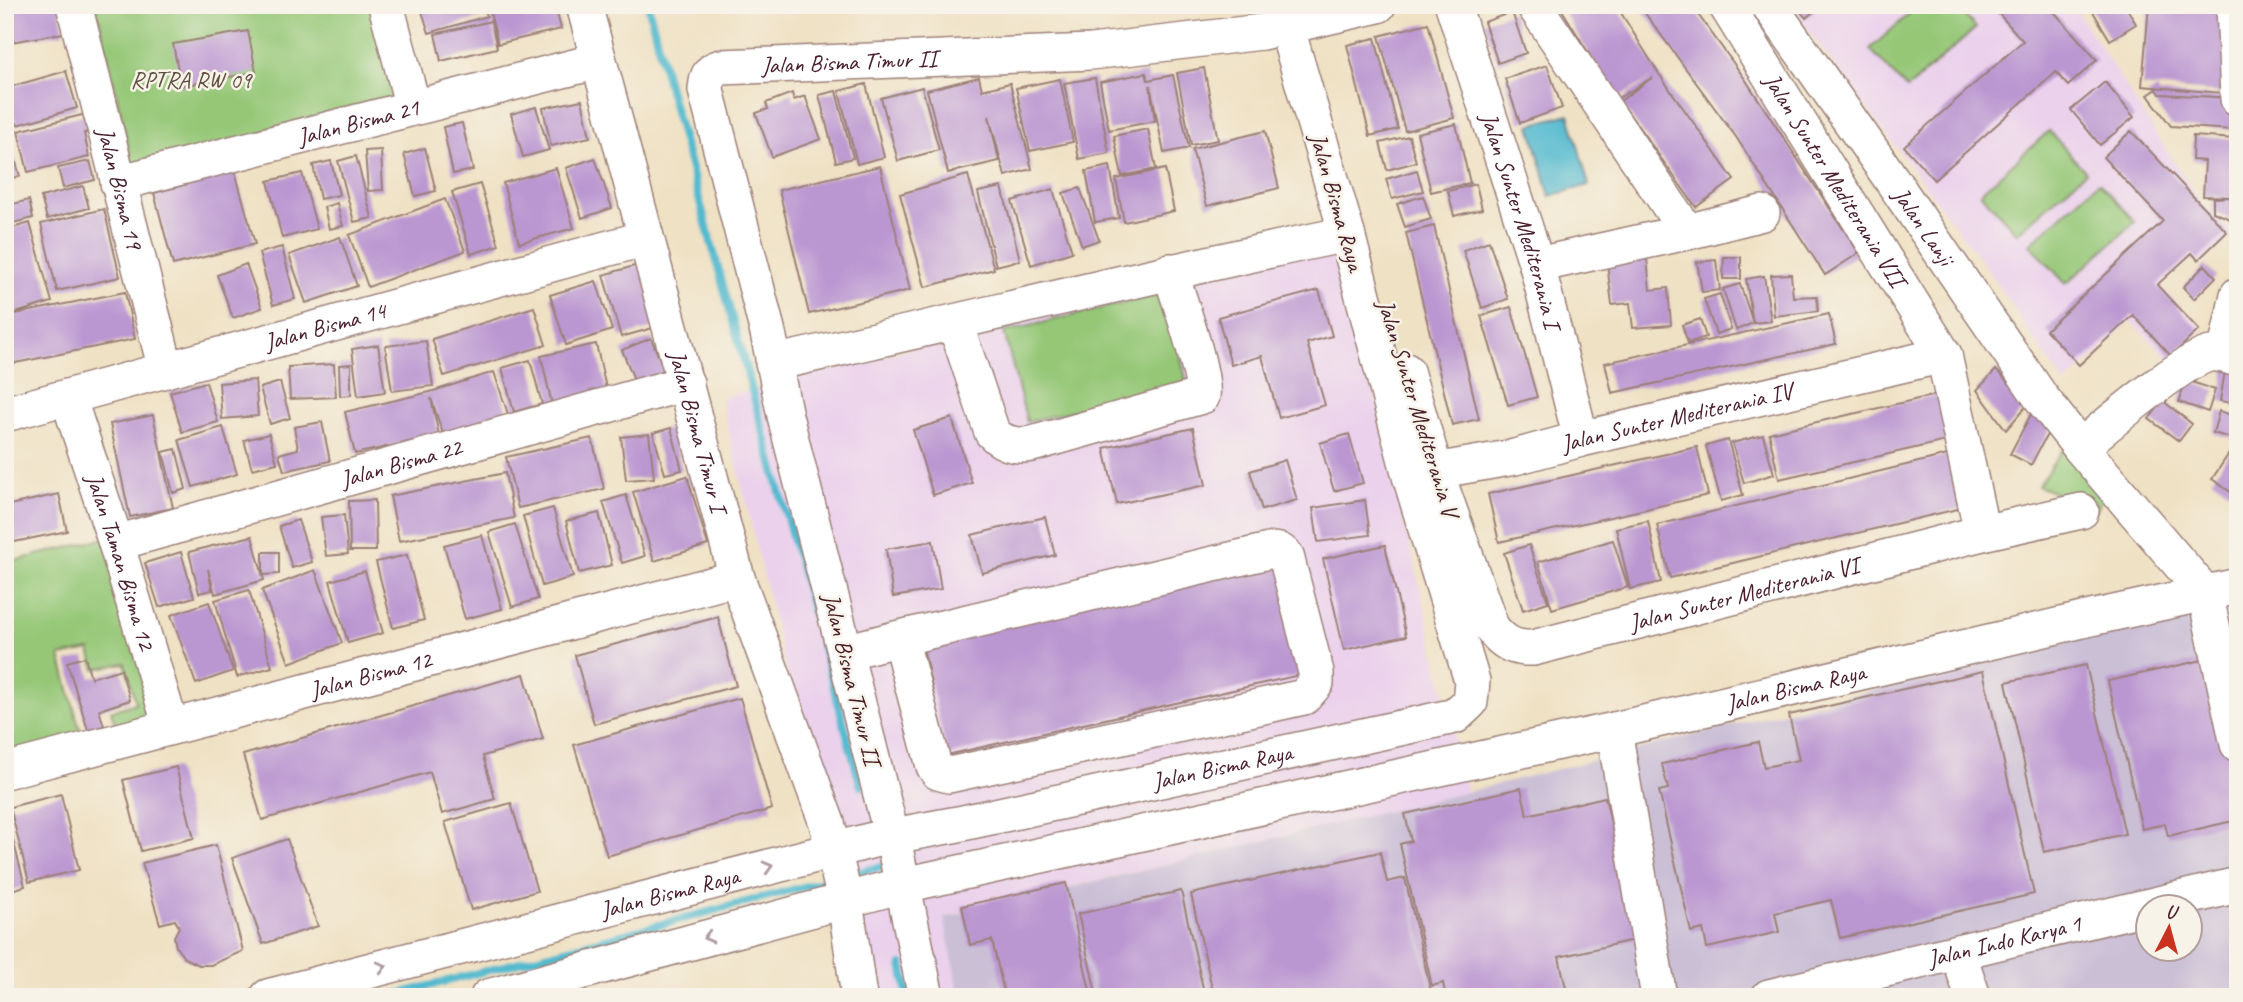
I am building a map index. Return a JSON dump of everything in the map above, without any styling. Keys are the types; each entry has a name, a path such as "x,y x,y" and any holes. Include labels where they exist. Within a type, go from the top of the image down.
{"street":[{"name":"Jalan Bisma 19","path":"74,5 166,370"},
{"path":"386,5 413,107"},
{"name":"Jalan Bisma Timur I","path":"584,5 737,578 827,823 857,847"},
{"path":"1293,15 1378,5"},
{"name":"Jalan Sunter Mediterania I","path":"1453,5 1537,265 1581,439"},
{"path":"1534,5 1687,232"},
{"name":"Jalan Sunter Mediterania VII","path":"1726,5 1944,355"},
{"name":"Jalan Lanji","path":"1769,5 2040,396 2080,447 2221,589"},
{"path":"2235,14 2238,99"},
{"name":"Jalan Bisma Raya","path":"268,997 857,847 1455,716 1470,702 1472,681 1422,473 1347,234 1293,15"},
{"name":"Jalan Bisma Timur II","path":"926,997 899,887 857,847 845,652 706,90 707,77 714,69 721,67 1091,52 1184,42 1293,15"},
{"name":"Jalan Sunter Mediterania V","path":"1293,15 1322,91 1422,473 1491,627 1506,643"},
{"name":"Jalan Bisma 21","path":"118,183 598,61"},
{"path":"1537,265 1762,213"},
{"path":"773,363 1170,271 1347,234"},
{"name":"Jalan Bisma 14","path":"5,414 646,238"},
{"path":"954,323 992,432 1005,443 1024,446 1202,396 1204,389 1170,271"},
{"path":"2080,447 2157,386 2195,360 2211,354 2231,357 2238,295"},
{"path":"1944,355 1982,533"},
{"name":"Jalan Sunter Mediterania IV","path":"1422,473 1515,457 1581,439 1944,355"},
{"name":"Jalan Bisma 22","path":"116,543 686,383"},
{"name":"Jalan Taman Bisma 12","path":"68,397 116,543 171,727"},
{"name":"Jalan Sunter Mediterania VI","path":"1506,643 1516,648 1534,648 1982,533 2081,511"},
{"path":"845,652 900,638 1273,550 1286,556 1316,672 1316,682 1304,697 949,775 939,772 934,766 900,638"},
{"name":"Jalan Bisma 12","path":"5,771 737,578"},
{"path":"2221,589 2238,744"},
{"name":"Jalan Bisma Raya","path":"488,997 847,898 1614,730 2221,589"},
{"path":"1614,730 1659,997"},
{"path":"949,775 958,824"},
{"path":"857,847 847,898 859,997"},
{"name":"Jalan Indo Karya 1","path":"1769,997 2238,885"},
{"path":"1958,952 1973,997"}],"shaded area":[{"path":"1789,5 2073,5 2200,202 2235,234 2200,264 2191,259 2160,286 2203,329 2170,359 2130,321 2078,373 2064,383 1978,256"},
{"path":"1339,238 1467,792 945,917 960,997 859,997 826,838 721,398"},
{"path":"2238,598 2238,997 960,997 944,918 1467,792"}],"green space":[{"name":"RPTRA RW 09","path":"96,5 376,5 404,99 134,172"},
{"path":"1919,5 1955,5 1976,28 1907,89 1870,49"},
{"path":"2049,131 2086,172 2017,233 1980,193"},
{"path":"2099,182 2135,222 2066,284 2030,244"},
{"path":"1165,293 1187,383 1027,422 1004,332"},
{"path":"2063,449 2108,487 2096,510 2038,486"},
{"path":"110,537 164,721 119,735 111,711 136,703 125,663 95,669 90,650 60,656 84,745 5,767 5,563"}],"water":[{"path":"1569,114 1589,185 1550,196 1530,125"}],"building":[{"path":"5,5 59,5 64,33 5,43"},
{"path":"420,5 483,5 487,16 429,33"},
{"path":"488,5 555,5 561,29 498,44"},
{"path":"1559,5 1616,5 1659,74 1734,180 1696,207 1620,101 1653,77 1617,99"},
{"path":"1639,5 1691,5 1745,79 1859,253 1825,275 1736,137"},
{"path":"1795,5 1821,5 1806,18"},
{"path":"1991,5 2048,5 2097,60 2068,86 2056,72 1934,180 1904,146 2023,41"},
{"path":"2089,5 2125,5 2136,24 2110,40"},
{"path":"2149,5 2228,11 2222,93 2142,86"},
{"path":"1512,12 1526,53 1498,63 1484,22"},
{"path":"491,21 497,48 441,61 435,34"},
{"path":"1428,23 1454,118 1405,131 1379,36"},
{"path":"248,31 256,72 181,86 173,44"},
{"path":"1375,38 1398,129 1370,136 1347,45"},
{"path":"1547,65 1562,108 1520,123 1505,79"},
{"path":"1204,68 1218,140 1191,145 1177,73"},
{"path":"66,71 77,108 17,125 6,88"},
{"path":"1146,73 1148,80 1173,75 1189,148 1164,153 1150,85 1155,121 1109,130 1100,82"},
{"path":"979,77 982,90 1010,83 1032,169 1005,176 989,116 999,161 948,173 927,90"},
{"path":"1095,78 1109,153 1079,159 1064,83"},
{"path":"1060,79 1073,142 1030,151 1016,88"},
{"path":"2105,82 2134,117 2100,145 2071,110"},
{"path":"866,84 884,157 857,164 839,91"},
{"path":"922,87 939,150 898,161 881,98"},
{"path":"2157,89 2160,94 2235,98 2233,130 2171,126 2148,95"},
{"path":"836,91 853,158 836,162 819,95"},
{"path":"792,93 794,100 805,96 821,139 772,157 756,113 768,109 766,103"},
{"path":"582,100 590,137 551,146 543,108"},
{"path":"536,107 549,150 523,157 511,114"},
{"path":"90,113 94,131 84,133 89,157 28,172 18,131"},
{"path":"462,123 473,170 453,174 443,127"},
{"path":"1456,124 1470,183 1431,192 1417,133"},
{"path":"5,126 20,176 5,180"},
{"path":"1148,129 1156,169 1122,176 1114,136"},
{"path":"1265,131 1279,188 1207,206 1192,149"},
{"path":"2131,131 2227,232 2198,260 2192,253 2157,285 2199,330 2171,356 2133,315 2079,365 2046,330 2163,221 2103,157"},
{"path":"1409,136 1416,162 1387,170 1380,143"},
{"path":"2193,136 2235,139 2233,163 2238,164 2238,222 2213,212 2213,198 2232,197 2203,196 2205,161 2192,160"},
{"path":"425,148 436,191 415,196 404,154"},
{"path":"381,150 383,190 368,191 365,151"},
{"path":"356,156 372,218 354,222 338,161"},
{"path":"595,158 612,208 582,218 566,168"},
{"path":"90,161 95,180 63,188 58,168"},
{"path":"331,161 339,195 320,199 313,165"},
{"path":"880,166 910,290 809,314 779,190"},
{"path":"1110,166 1119,218 1095,222 1086,171"},
{"path":"556,168 574,228 519,243 503,183"},
{"path":"1165,169 1174,211 1124,222 1116,179"},
{"path":"1417,170 1423,191 1392,199 1386,179"},
{"path":"235,171 255,244 173,265 154,193"},
{"path":"302,173 317,229 282,238 268,181"},
{"path":"968,175 994,269 925,287 900,194"},
{"path":"480,184 499,245 471,254 452,192"},
{"path":"1476,184 1482,209 1454,216 1448,191"},
{"path":"83,186 89,208 47,219 41,197"},
{"path":"1002,187 1020,260 996,266 978,192"},
{"path":"1080,188 1099,240 1082,246 1063,193"},
{"path":"1053,189 1072,252 1031,265 1012,201"},
{"path":"1423,196 1431,219 1405,227 1397,204"},
{"path":"445,199 465,251 368,287 349,235"},
{"path":"29,200 33,218 5,225 5,206"},
{"path":"337,203 343,226 329,229 324,207"},
{"path":"104,209 120,277 57,291 41,224"},
{"path":"30,223 52,302 5,316 5,230"},
{"path":"1434,226 1479,419 1452,425 1406,233"},
{"path":"340,237 357,286 306,303 289,255"},
{"path":"1489,241 1508,299 1482,308 1463,250"},
{"path":"282,247 295,299 273,305 259,253"},
{"path":"1724,257 1741,257 1741,279 1723,279"},
{"path":"1647,258 1650,290 1668,288 1671,325 1633,328 1630,303 1612,305 1607,263"},
{"path":"1716,260 1720,290 1702,292 1697,262"},
{"path":"648,262 667,324 621,337 603,275"},
{"path":"246,264 262,308 233,318 217,275"},
{"path":"2205,265 2216,277 2194,299 2183,287"},
{"path":"1791,274 1793,297 1817,296 1818,311 1774,316 1771,275"},
{"path":"1764,276 1771,321 1753,323 1746,279"},
{"path":"596,281 612,330 566,345 550,295"},
{"path":"1740,284 1753,323 1736,330 1723,289"},
{"path":"1319,290 1332,336 1307,343 1325,405 1279,418 1262,356 1231,365 1218,317"},
{"path":"125,292 135,339 10,364 5,341 5,316"},
{"path":"1720,294 1731,329 1716,334 1704,299"},
{"path":"534,307 546,345 444,376 432,339"},
{"path":"1511,307 1537,397 1508,405 1481,316"},
{"path":"1829,314 1836,344 1612,393 1605,363"},
{"path":"1700,319 1706,337 1688,343 1682,325"},
{"path":"651,338 666,374 637,387 622,350"},
{"path":"426,341 433,386 392,391 385,346"},
{"path":"596,344 608,397 553,409 541,356"},
{"path":"378,345 385,392 358,396 352,349"},
{"path":"530,360 542,404 514,412 502,368"},
{"path":"334,364 336,397 290,399 288,367"},
{"path":"351,364 351,395 340,396 339,365"},
{"path":"2226,365 2238,367 2238,404 2220,401"},
{"path":"1996,370 2029,403 2006,430 1977,390"},
{"path":"494,372 510,420 445,440 431,398 439,435 355,454 345,412 430,392"},
{"path":"255,380 258,416 222,419 219,383"},
{"path":"2186,380 2215,390 2208,412 2179,402"},
{"path":"206,382 218,422 182,432 170,392"},
{"path":"280,382 290,418 270,424 260,388"},
{"path":"1949,392 1959,438 1779,479 1769,433"},
{"path":"2163,401 2192,424 2179,441 2149,419"},
{"path":"2219,411 2238,417 2238,440 2213,433"},
{"path":"2031,414 2052,425 2031,465 2010,454"},
{"path":"153,415 173,508 130,517 110,424"},
{"path":"952,418 972,483 933,495 913,430"},
{"path":"322,422 330,461 284,471 279,454 298,449 294,427"},
{"path":"223,427 237,474 193,487 179,440"},
{"path":"671,428 682,470 665,474 653,433"},
{"path":"1193,428 1206,485 1117,504 1104,448"},
{"path":"269,434 277,463 252,469 244,440"},
{"path":"649,434 654,478 626,480 621,437"},
{"path":"1349,434 1363,483 1334,491 1320,443"},
{"path":"1763,435 1774,474 1744,483 1732,443"},
{"path":"592,438 604,489 518,508 506,457"},
{"path":"1728,440 1743,495 1721,501 1706,446"},
{"path":"1697,447 1708,495 1499,542 1488,494"},
{"path":"176,449 186,489 173,493 163,452"},
{"path":"1960,452 1974,505 1670,578 1657,525"},
{"path":"2230,452 2238,457 2238,497 2212,479"},
{"path":"1285,460 1297,500 1262,510 1250,471"},
{"path":"505,473 514,518 399,541 390,496"},
{"path":"687,476 708,545 654,561 633,492"},
{"path":"59,494 67,531 5,544 5,506"},
{"path":"626,495 645,556 622,563 603,502"},
{"path":"375,500 376,551 350,551 349,501"},
{"path":"1365,500 1370,535 1318,542 1313,508"},
{"path":"553,508 573,577 542,586 523,516"},
{"path":"599,513 612,565 579,573 566,521"},
{"path":"344,515 348,554 326,556 321,517"},
{"path":"1045,517 1055,555 982,573 972,535"},
{"path":"298,520 312,562 292,568 279,526"},
{"path":"1648,521 1661,582 1630,589 1616,528"},
{"path":"515,524 538,599 512,607 489,532"},
{"path":"482,535 502,609 465,619 444,545"},
{"path":"252,536 264,580 215,594 208,569 212,590 199,593 189,552"},
{"path":"1613,540 1628,587 1552,609 1538,562"},
{"path":"933,541 941,589 893,597 886,549"},
{"path":"1385,545 1406,636 1344,650 1323,559"},
{"path":"1529,545 1548,602 1523,610 1504,553"},
{"path":"181,552 194,597 159,607 145,563"},
{"path":"263,552 279,552 279,574 263,575"},
{"path":"407,555 424,620 393,628 376,562"},
{"path":"1281,556 1308,673 947,755 921,638"},
{"path":"315,570 342,643 289,663 262,590"},
{"path":"365,571 383,633 348,643 330,581"},
{"path":"249,590 272,667 237,677 215,600"},
{"path":"209,602 233,671 196,684 171,615"},
{"path":"718,617 736,686 594,724 575,655"},
{"path":"85,657 91,678 121,669 130,700 99,710 104,726 88,730 67,662"},
{"path":"2212,658 2238,773 2238,808 2231,809 2233,821 2168,836 2165,824 2142,829 2108,681"},
{"path":"2086,665 2125,834 2044,852 2006,682"},
{"path":"1983,671 2034,894 1840,938 1831,900 1775,913 1779,932 1707,948 1703,929 1691,932 1659,791 1668,789 1662,764 1758,742 1764,767 1799,760 1789,715"},
{"path":"524,674 543,739 483,756 495,799 442,814 430,772 262,820 243,755"},
{"path":"740,698 772,809 607,856 574,745"},
{"path":"176,767 194,838 141,851 123,780"},
{"path":"1521,788 1527,815 1605,797 1638,939 1559,957 1566,988 1528,997 1446,997 1443,983 1432,986 1400,844 1411,841 1405,814"},
{"path":"61,794 79,870 29,882 10,807"},
{"path":"511,803 537,891 471,910 445,822"},
{"path":"8,820 25,886 5,892 5,821"},
{"path":"287,839 318,926 263,944 232,858"},
{"path":"216,845 243,951 211,965 199,965 184,958 176,947 174,937 179,927 175,920 160,924 142,863"},
{"path":"1380,852 1387,882 1405,878 1432,997 1214,997 1191,894"},
{"path":"1066,883 1090,991 1064,997 1005,997 992,940 970,945 962,906"},
{"path":"1181,891 1205,997 1097,997 1078,914"}],"waterway":[{"path":"648,5 861,786"},
{"path":"849,875 883,866"},
{"path":"387,997 833,879"},
{"path":"902,965 908,997"}]}
